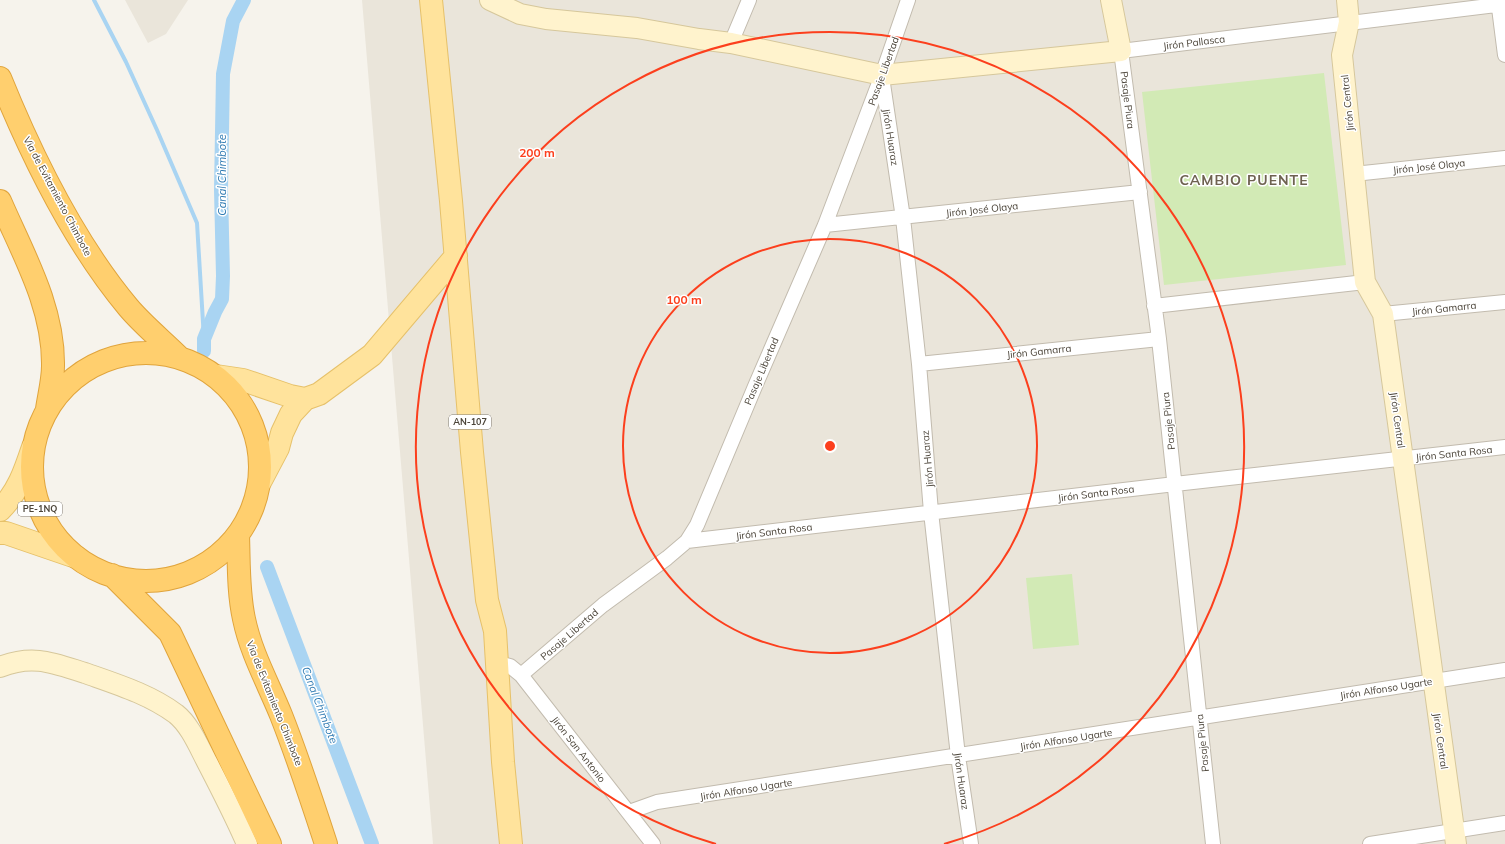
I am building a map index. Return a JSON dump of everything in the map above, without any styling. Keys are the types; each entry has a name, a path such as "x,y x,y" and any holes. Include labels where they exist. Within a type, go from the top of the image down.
{"highway":[{"name":"Via de Evitamiento Chimbote","path":"0,78 19,124 88,255 128,308 180,358"},
{"name":"PE-1NQ","path":"0,201 41,294 49,322 53,366 47,408"},
{"name":"PE-1NQ","path":"142,352 180,358 199,365 216,376 237,398 252,424 260,453 259,484 252,511 238,535 213,559 181,575 146,581 112,575 93,567 76,557 54,534 39,508 32,478 33,447 38,427 47,408 71,380 104,360 142,352"},
{"name":"Via de Evitamiento Chimbote","path":"238,535 240,600 253,653 280,712 300,762 326,844"},
{"name":"PE-1NQ","path":"112,575 170,633 270,844"}],"main road":[{"name":"AN-107","path":"431,0 456,256 484,576 487,600 495,631 503,762 511,844"},
{"path":"259,484 278,448 282,433 291,414 305,399 319,394 372,355 456,256"},
{"path":"216,376 243,380 290,396 305,399"},
{"path":"0,510 6,504 20,483 33,447"},
{"path":"0,533 6,533 76,557"}],"street":[{"name":"Jirón Pallasca","path":"490,0 520,14 546,19 637,28 731,43 882,75 1122,51 1501,3"},
{"path":"731,43 749,0"},
{"name":"Pasaje Libertad","path":"521,676 603,605 687,542 707,504 756,384 825,225 882,75 908,0"},
{"name":"Pasaje Piura","path":"1111,0 1122,51 1159,339 1213,844"},
{"name":"Jirón Central","path":"1347,0 1349,22 1342,55 1365,282 1383,314 1455,837"},
{"path":"1501,3 1505,55"},
{"name":"Jirón Huaraz","path":"882,75 903,218 919,364 931,512 958,756 971,844"},
{"name":"Jirón José Olaya","path":"1354,174 1505,158"},
{"name":"Jirón José Olaya","path":"825,225 1140,192"},
{"path":"1154,306 1365,282"},
{"name":"Jirón Gamarra","path":"1383,314 1505,302"},
{"name":"Jirón Gamarra","path":"919,364 1159,339"},
{"name":"Jirón Santa Rosa","path":"687,542 931,512 1505,447"},
{"path":"0,651 29,660 51,662 131,689 159,703 177,715 193,735 234,813 247,844"},
{"path":"0,668 10,663 29,660"},
{"name":"Jirón San Antonio","path":"497,663 510,666 521,676 653,844"},
{"name":"Jirón Alfonso Ugarte","path":"629,812 657,802 1505,670"},
{"path":"1370,844 1455,837 1505,823"}],"shaded area":[{"path":"125,0 188,0 166,34 148,43"},
{"path":"362,0 1505,0 1505,844 433,844"}],"green space":[{"path":"1324,73 1346,265 1164,285 1142,92"},
{"path":"1072,574 1079,645 1033,649 1026,578"}],"waterway":[{"path":"94,0 126,62 197,223 204,339"},
{"name":"Canal Chimbote","path":"204,351 204,339 222,299 223,276 221,190 223,74 233,21 244,0"},
{"name":"Canal Chimbote","path":"267,567 372,844"}],"district":[{"name":"CAMBIO PUENTE","path":"1244,180"}]}
